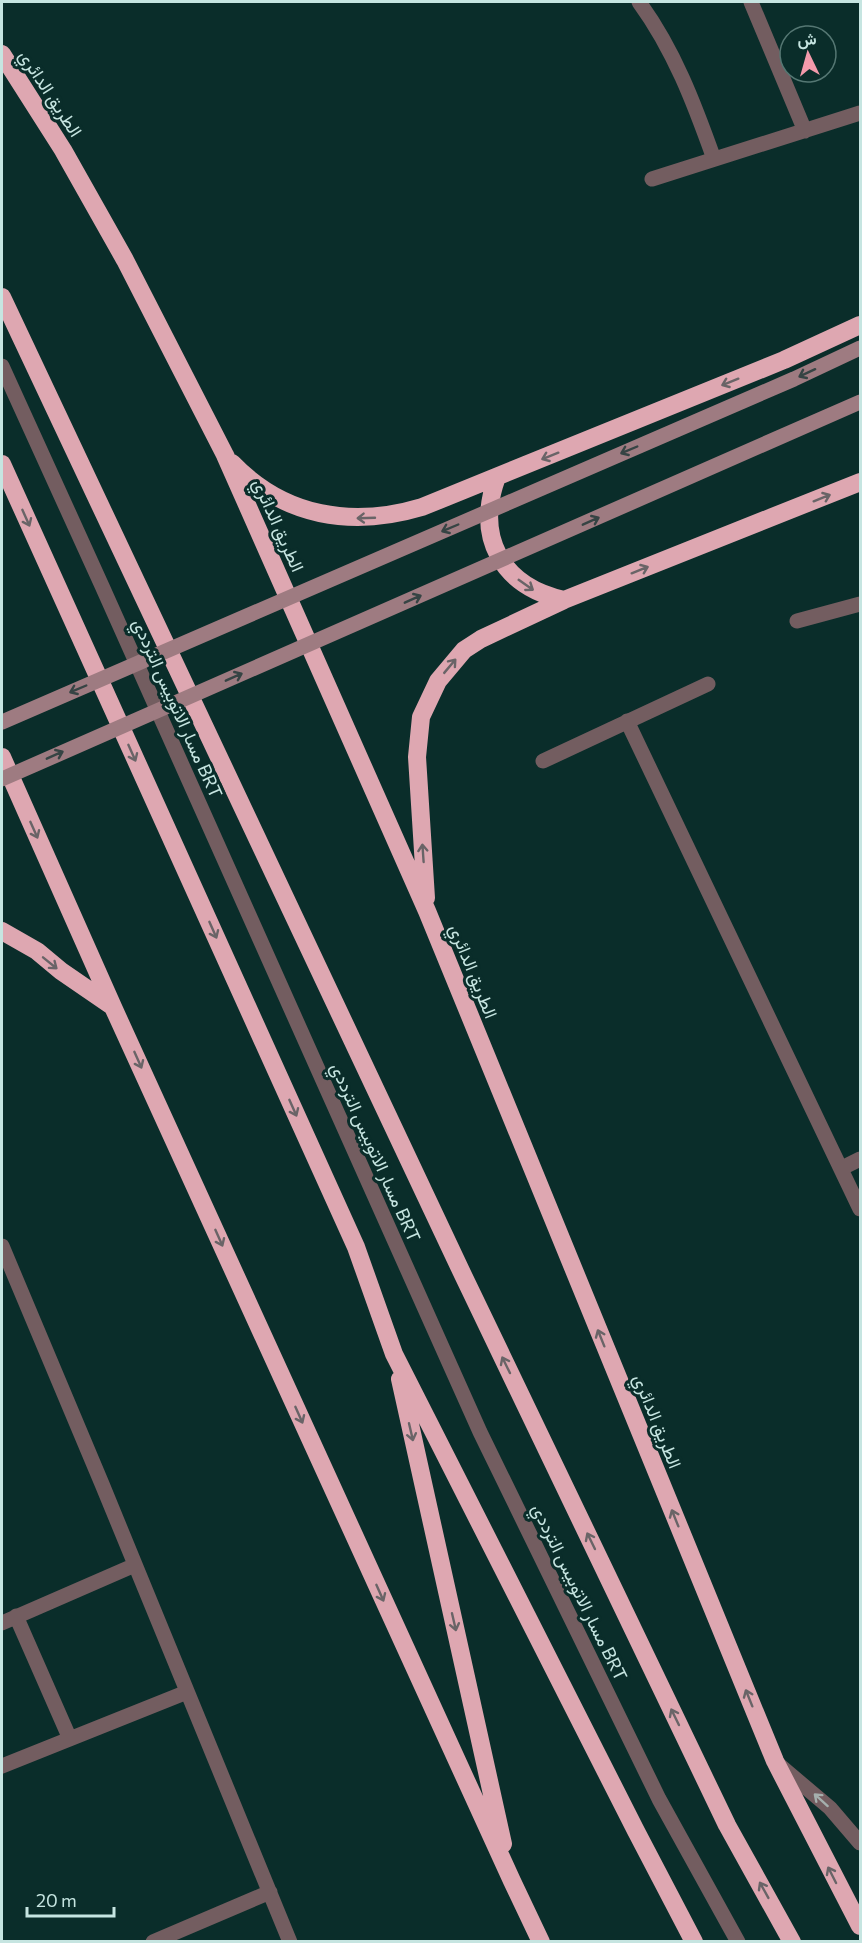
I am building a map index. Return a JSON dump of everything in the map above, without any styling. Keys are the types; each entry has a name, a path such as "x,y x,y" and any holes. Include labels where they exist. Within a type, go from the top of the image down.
{"highway":[{"name":"الطريق الدائري","path":"2,54 63,150 125,260 225,456 427,911 775,1761 861,1926"},
{"path":"2,297 458,1264 727,1826 792,1941"},
{"path":"225,456 243,474 279,498 311,512 337,517 380,517 402,513 497,477 784,360 861,325"},
{"path":"2,464 356,1247 394,1354 512,1881"},
{"path":"497,477 488,512 495,548 515,577 530,589 564,600"},
{"path":"427,911 417,757 422,717 438,681 464,650 481,639 564,600 861,482"},
{"path":"2,757 113,1007 541,1941"},
{"path":"2,931 37,951 61,971 113,1007"},
{"path":"394,1354 694,1941"}],"main road":[{"path":"2,722 861,348"},
{"path":"2,778 861,402"}],"lane":[{"path":"639,2 676,62 714,159"},
{"path":"751,2 805,130"},
{"path":"652,179 861,113"},
{"name":"مسار الاتوبيس الترددي BRT","path":"2,366 480,1432 659,1799 738,1941"},
{"path":"797,621 861,604"},
{"path":"543,761 708,684"},
{"path":"627,722 861,1209"},
{"path":"842,1168 861,1159"},
{"path":"2,1246 290,1941"},
{"path":"2,1623 135,1565"},
{"path":"16,1616 70,1739"},
{"path":"2,1766 188,1692"},
{"path":"775,1761 830,1808 861,1843"},
{"path":"161,1940 270,1893"}]}
